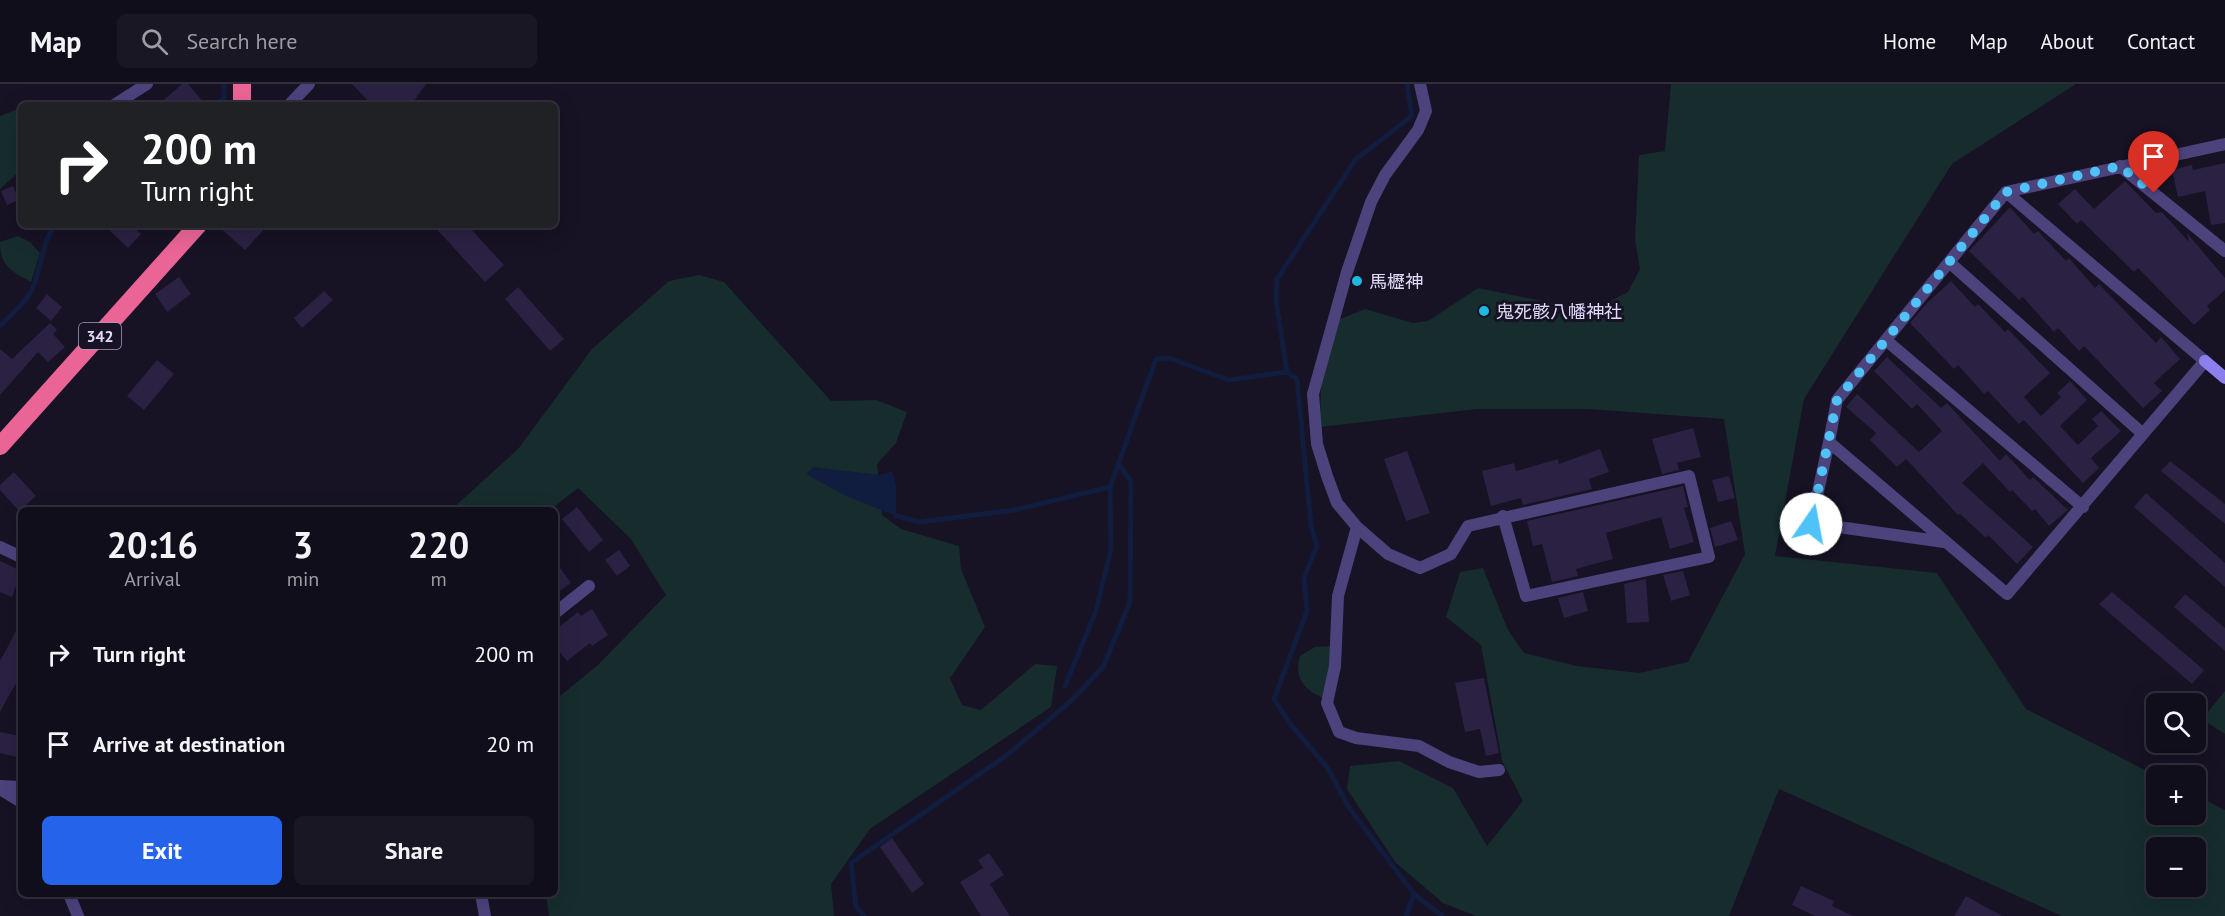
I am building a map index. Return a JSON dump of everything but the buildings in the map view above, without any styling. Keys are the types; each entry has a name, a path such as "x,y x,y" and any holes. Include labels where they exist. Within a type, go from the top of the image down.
{"highway":[{"path":"242,84 242,102"},
{"name":"342","path":"0,446 195,228"}],"street":[{"path":"119,102 147,84"},
{"path":"292,102 309,84"},
{"path":"1420,84 1426,111 1418,130 1385,175 1371,202 1347,272 1313,394 1317,444 1337,503 1357,526 1388,554 1420,568 1451,554 1468,526 1503,516 1689,476 1708,557 1526,596 1503,516"},
{"path":"1945,542 1811,524 1837,400 2006,192 2225,144"},
{"path":"2120,166 2224,248"},
{"path":"2006,192 2225,378"},
{"path":"1949,262 2143,434"},
{"path":"1887,341 2084,507"},
{"path":"1829,442 2007,594 2084,507 2205,361"},
{"path":"1357,526 1338,596 1335,666 1327,703 1340,732 1356,738 1419,746 1449,762 1479,772 1499,770"},
{"path":"0,547 18,556"},
{"path":"558,611 589,586"},
{"path":"0,788 18,787"},
{"path":"0,788 18,800"},
{"path":"70,897 78,916"},
{"path":"482,897 485,916"}],"green space":[{"path":"1671,84 2076,84 1952,164 1804,399 1775,556 1937,573 2026,709 2146,770 2146,825 2206,825 2206,800 2225,810 2225,916 2062,916 1779,789 1729,916 1476,916 1443,903 1395,862 1347,789 1350,766 1399,761 1453,788 1487,846 1523,801 1502,761 1481,645 1446,617 1460,572 1483,568 1508,630 1524,653 1577,666 1639,673 1688,662 1745,554 1724,419 1589,409 1477,409 1320,427 1321,387 1335,321 1365,309 1413,323 1428,321 1478,288 1591,311 1628,292 1640,269 1635,240 1639,155 1665,151"},
{"path":"18,109 18,173 0,189 0,116"},
{"path":"18,236 30,242 40,253 31,282 12,271 2,257 0,242"},
{"path":"699,275 724,282 831,401 876,400 907,412 896,443 877,464 882,515 901,529 959,546 961,569 985,627 950,678 962,705 981,710 1035,664 1057,666 1051,707 870,829 831,884 834,916 549,916 546,897 558,897 558,698 598,665 666,595 630,538 578,488 554,507 454,507 518,449 592,349 669,281"},
{"path":"1332,646 1327,700 1313,693 1303,684 1298,672 1298,664 1300,656 1315,647"},
{"path":"2225,691 2225,734 2206,722 2206,714"}],"water":[{"path":"813,467 880,475 892,471 896,485 896,516 844,495 806,474"}],"waterway":[{"path":"219,102 224,99 224,84"},
{"path":"1407,84 1412,116 1356,159 1277,279 1276,301 1287,372 1297,379 1311,526 1317,546 1304,578 1307,611 1274,699 1291,725 1327,767 1350,809 1414,894 1442,916"},
{"path":"0,326 29,295 47,240 54,228"},
{"path":"1065,686 1096,611 1111,549 1110,487 1156,359 1169,358 1229,380 1287,372"},
{"path":"864,916 856,907 851,863 1007,755 1072,700 1103,667 1130,602 1131,482 1119,464"},
{"path":"896,516 920,522 1014,510 1110,487"},
{"path":"1406,916 1414,894"}],"place":[{"name":"馬櫪神","path":"1357,281"},
{"name":"鬼死骸八幡神社","path":"1484,311"}],"route":[{"path":"1811,524 1837,400 2006,192 2120,166 2154,193"}]}
